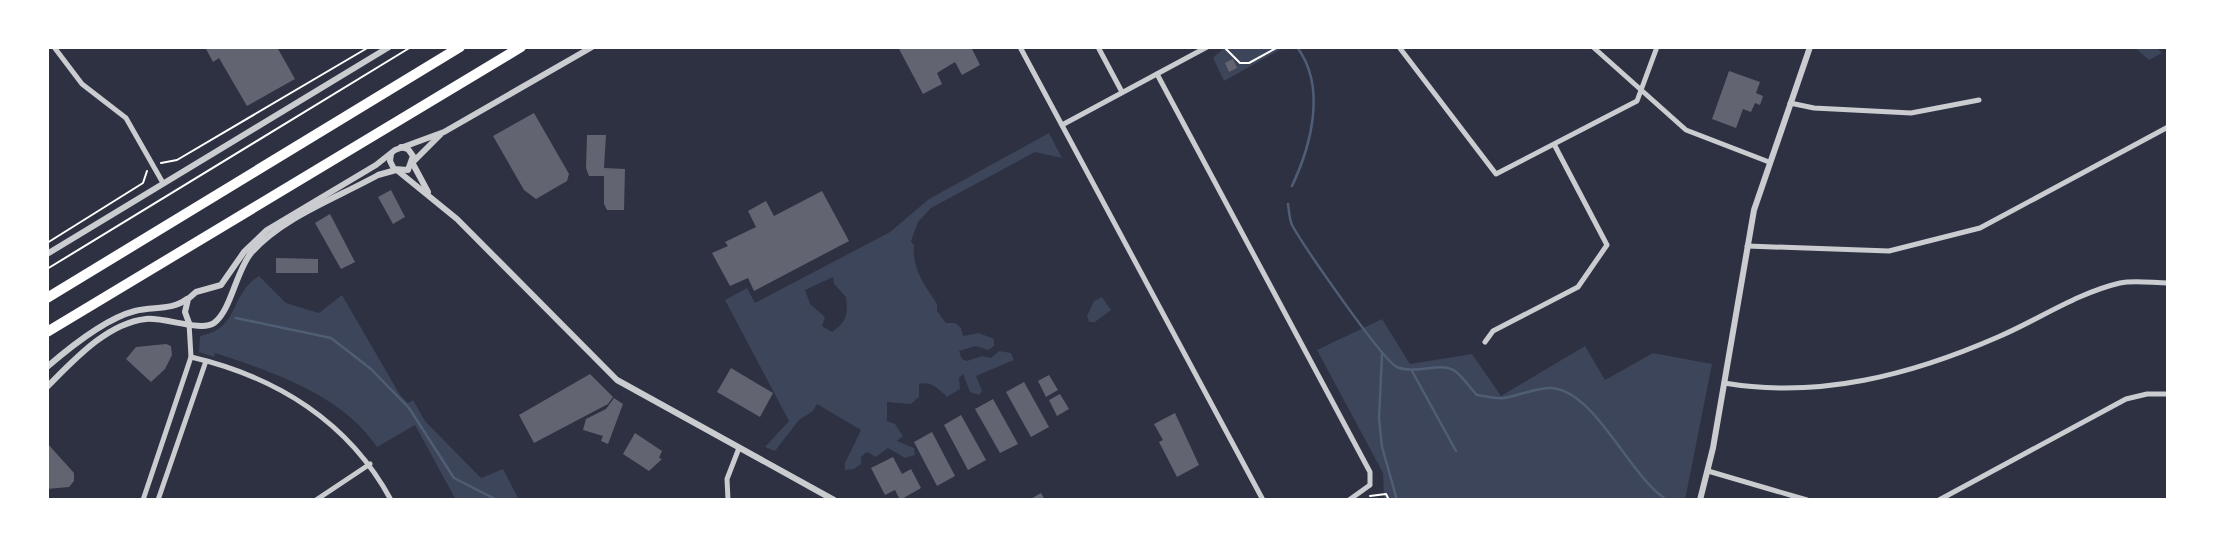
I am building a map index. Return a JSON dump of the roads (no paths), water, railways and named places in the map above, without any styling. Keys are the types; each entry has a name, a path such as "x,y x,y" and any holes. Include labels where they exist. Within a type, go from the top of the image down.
{"highway":[{"path":"47,298 460,47"},
{"path":"47,331 521,47"}],"street":[{"path":"54,47 82,84 126,118 163,183"},
{"path":"47,254 389,47"},
{"path":"47,367 78,343 127,314 173,307 192,294 223,283 244,252 264,232 376,165 396,149 444,132 592,47"},
{"path":"1020,47 1263,500"},
{"path":"1098,47 1122,93"},
{"path":"1062,125 1207,47"},
{"path":"1399,47 1496,174 1555,146 1637,101 1657,47"},
{"path":"1593,47 1686,130 1769,162"},
{"path":"1700,500 1708,471 1747,246 1769,162 1810,47"},
{"path":"1157,74 1370,472 1370,485 1349,500"},
{"path":"1790,103 1814,108 1911,113 1979,100"},
{"path":"1747,246 1889,251 1980,228 2166,128 2168,136"},
{"path":"47,387 81,353 129,323 147,318 202,327 216,321 245,261 271,235 378,175 406,171 444,132"},
{"path":"1485,342 1493,331 1578,286 1607,244 1555,146"},
{"path":"396,149 410,151 431,196"},
{"path":"396,149 390,162 397,171 431,196 617,380 834,500"},
{"path":"1724,383 1749,387 1851,385 1920,368 1999,337 2101,289 2123,282 2168,283"},
{"path":"143,500 191,357 185,306 192,294"},
{"path":"191,357 280,389 307,404 351,442 370,464 391,500"},
{"path":"158,500 206,361"},
{"path":"1939,500 2126,399 2147,394 2168,394"},
{"path":"728,500 727,479 738,448"},
{"path":"316,500 370,464"},
{"path":"1708,471 1807,500"}],"waterway":[{"path":"1292,186 1310,135 1314,98 1312,80 1297,47"},
{"path":"1288,204 1292,225 1311,255 1376,345 1397,367 1412,370 1449,368 1458,373 1477,395 1490,397 1504,398 1546,388 1568,393 1598,419 1639,473 1667,500"},
{"path":"236,318 331,338 371,369 409,408 454,478 497,500"},
{"path":"1382,355 1379,419 1382,447 1397,500"},
{"path":"1412,371 1456,451"}]}
